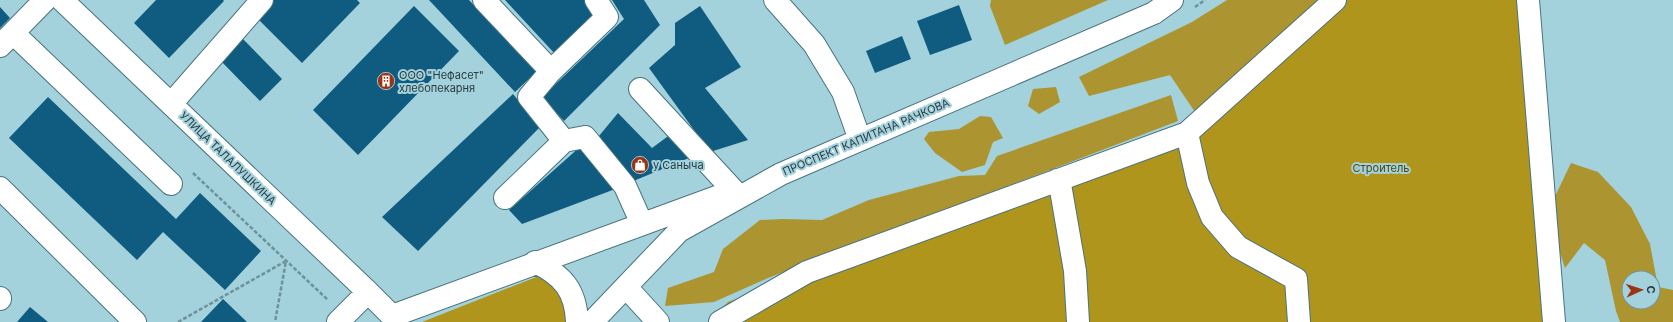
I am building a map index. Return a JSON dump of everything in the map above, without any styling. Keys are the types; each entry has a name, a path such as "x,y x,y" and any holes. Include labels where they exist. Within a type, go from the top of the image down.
{"street":[{"path":"45,0 7,40 170,184"},
{"name":"УЛИЦА ТАЛАЛУШКИНА","path":"62,0 368,292 394,319"},
{"path":"171,104 262,0"},
{"path":"484,0 551,71"},
{"path":"564,141 529,97 551,71 607,17 596,0"},
{"path":"775,0 814,44 843,92 860,140"},
{"name":"ПРОСПЕКТ КАПИТАНА РАЧКОВА","path":"592,322 679,231 767,181 1154,13 1172,0"},
{"path":"720,322 808,272 1187,133 1335,0"},
{"path":"1528,0 1554,322"},
{"path":"640,89 734,191"},
{"path":"1187,133 1198,183 1212,217 1238,247 1296,279 1299,322"},
{"path":"505,198 564,141 585,137 625,186 642,224"},
{"path":"1057,180 1061,190 1075,271 1078,322"},
{"path":"394,319 535,262 734,191 767,181"},
{"path":"0,188 135,322"},
{"path":"535,262 549,269 562,279 572,295 576,309 577,322"},
{"path":"626,287 658,322"},
{"path":"338,322 368,292"}],"path":[{"path":"178,322 286,261 275,322"}],"green space":[{"name":"Строитель","path":"1332,0 1521,0 1546,322 708,322 728,302 1204,133"},
{"path":"549,272 571,316 566,322 422,322"}],"shaded area":[{"path":"991,0 1108,0 1005,45 990,6"},
{"path":"1227,0 1338,0 1199,118 1170,75 1089,96 1079,77 1192,22"},
{"path":"1056,87 1060,102 1039,114 1028,106 1033,89"},
{"path":"1171,95 1178,121 768,278 714,302 665,306 668,288 714,272 723,249 760,220 822,220 869,200 959,176 985,175 997,156"},
{"path":"980,116 991,117 1003,138 993,142 985,165 962,172 935,153 924,139 929,132 959,129"},
{"path":"1571,163 1598,172 1631,207 1650,244 1655,270 1621,270 1621,310 1661,310 1661,288 1673,290 1673,322 1620,322 1616,311 1605,260 1584,243 1565,268 1547,213"}],"building":[{"path":"156,0 224,1 169,58 134,23"},
{"path":"273,0 357,0 360,3 302,63 256,17"},
{"path":"429,0 469,0 536,72 515,92"},
{"path":"505,0 584,0 598,15 556,55"},
{"path":"612,0 644,0 660,25 564,121 542,97 624,19"},
{"path":"959,5 972,40 930,55 917,21"},
{"name":"ООО \"Нефасет\" хлебопекарня","path":"414,6 459,51 358,155 313,110"},
{"path":"700,6 741,67 705,88 748,140 710,152 649,68 675,45 675,23"},
{"path":"0,7 10,18 0,28"},
{"path":"902,36 911,59 875,73 866,51"},
{"path":"243,39 282,79 260,101 221,61"},
{"path":"513,94 540,127 418,251 382,217"},
{"path":"48,97 176,219 200,193 261,251 225,290 163,232 137,260 9,138"},
{"path":"618,113 652,148 671,134 689,158 631,182 599,136"},
{"path":"581,146 618,188 522,224 509,210"},
{"path":"223,299 247,322 201,322"},
{"path":"30,307 48,322 17,322"}],"place":[{"name":"ООО \"Нефасет\" хлебопекарня","path":"386,81"},
{"name":"у Саныча","path":"640,165"}]}
